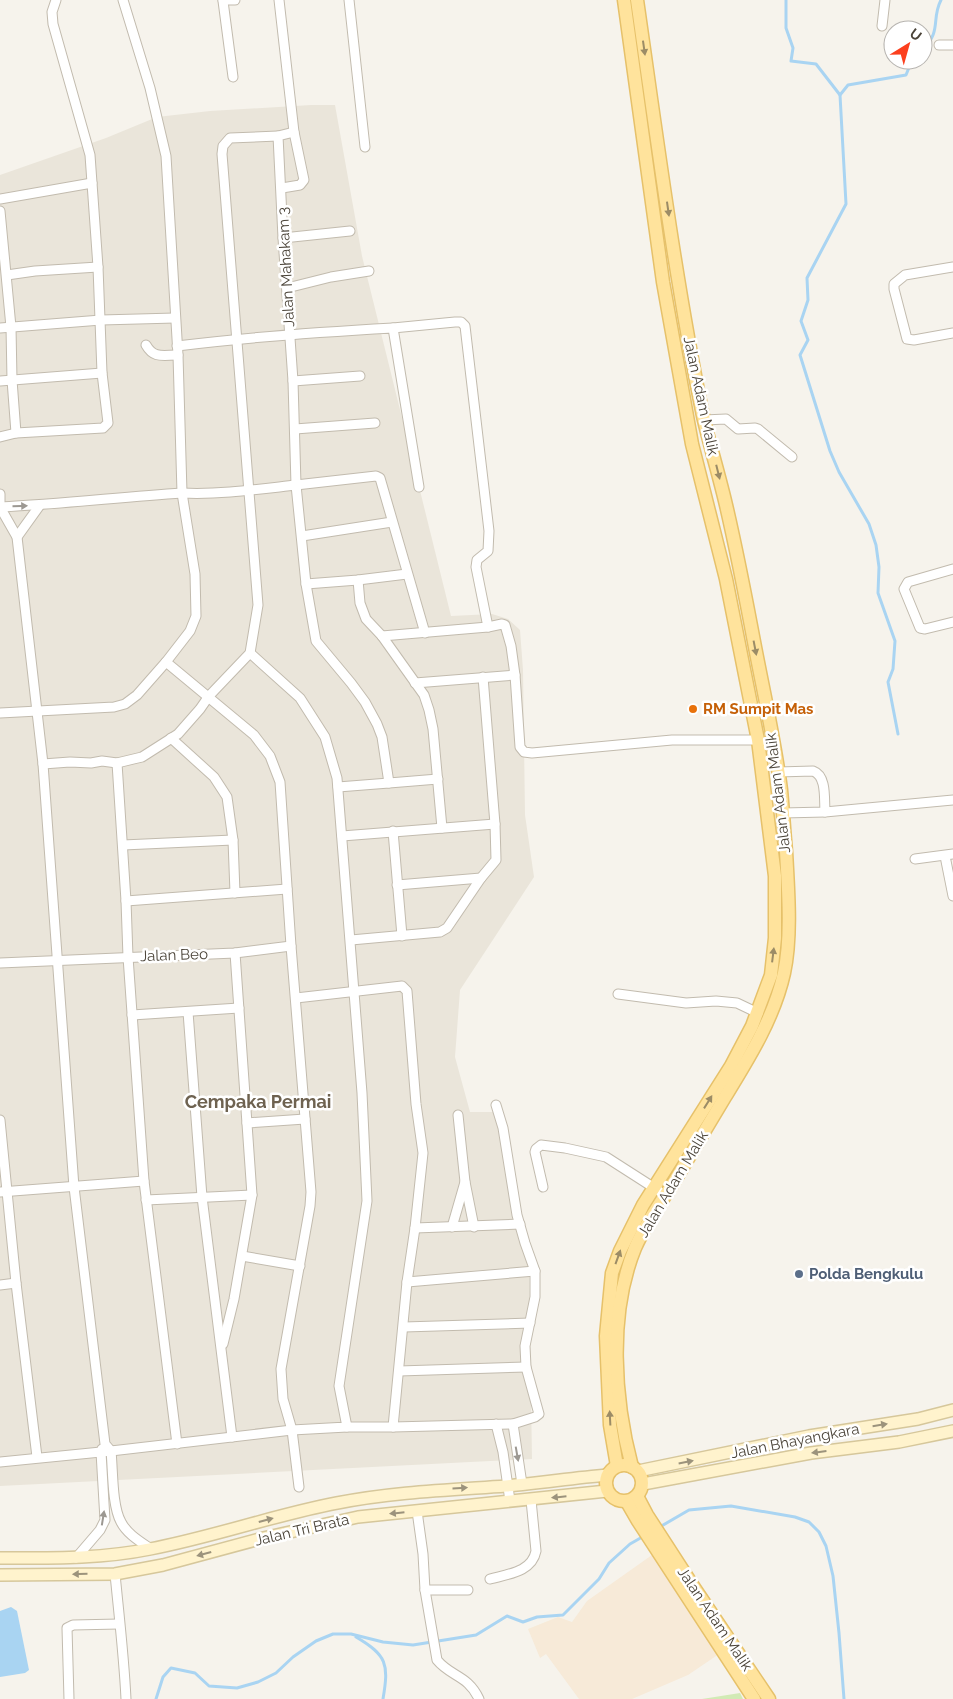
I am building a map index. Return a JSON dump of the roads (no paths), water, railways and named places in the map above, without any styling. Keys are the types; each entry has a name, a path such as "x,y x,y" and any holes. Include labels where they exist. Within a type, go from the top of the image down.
{"main road":[{"name":"Jalan Adam Malik","path":"624,0 663,282 692,444 726,579 759,746 775,876 775,938 771,975 758,1013 731,1066 660,1192 632,1257 622,1294 618,1318 618,1387 625,1440 635,1469"},
{"name":"Jalan Adam Malik","path":"612,1471 606,1336 612,1273 620,1251 758,1042 784,975 787,951 788,891 783,813 775,750 742,576 704,420 672,243 638,0"},
{"path":"726,579 742,576"},
{"path":"733,619 749,617"},
{"path":"759,746 775,750"},
{"path":"766,814 783,813"},
{"path":"624,1465 635,1469 641,1477 643,1484 641,1490 632,1499 616,1500 607,1491 606,1486 612,1471 624,1465"},
{"name":"Jalan Adam Malik","path":"632,1499 642,1518 723,1641 754,1699"},
{"name":"Jalan Adam Malik","path":"723,1641 769,1699"}],"street":[{"path":"0,437 16,432 106,426 108,423 102,373 101,320 90,155 53,24 52,12 56,0"},
{"path":"0,713 114,707 126,704 137,695 166,662 190,630 196,616 195,574 182,493 178,350 166,156 150,88 123,0"},
{"path":"233,77 223,0 235,0"},
{"path":"279,0 294,132 304,180 300,185 282,188"},
{"path":"349,0 365,147"},
{"path":"882,26 885,0"},
{"path":"939,45 953,45"},
{"path":"43,764 102,761 117,764 142,756 183,728 209,696 250,653 258,605 222,154 223,146 230,138 278,136 294,132"},
{"name":"Jalan Mahakam 3","path":"278,136 283,238 294,381 296,485 306,584 316,641 365,702 377,724 382,737 389,783"},
{"path":"0,199 92,183"},
{"path":"0,211 11,327 12,380 16,432"},
{"path":"283,238 350,231"},
{"path":"7,274 98,267"},
{"path":"953,267 905,275 894,284 907,339 914,340 953,333"},
{"path":"287,288 331,276 369,271"},
{"path":"0,328 101,320 175,318"},
{"path":"146,345 152,354 156,355 238,339 460,322 464,326 489,530 488,551 477,560 476,567 488,627"},
{"path":"393,328 419,487"},
{"path":"0,381 102,373"},
{"path":"294,381 360,376"},
{"path":"704,420 726,419 738,429 758,429 792,458"},
{"path":"296,429 375,423"},
{"path":"0,507 182,493 248,490 376,476 380,478 425,633"},
{"path":"0,494 0,507 17,537 43,764 74,1187 105,1449 119,1518 132,1535 151,1549"},
{"path":"17,537 40,505"},
{"path":"302,536 392,522"},
{"path":"953,569 908,582 904,589 920,628 926,629 953,622"},
{"path":"306,584 407,574"},
{"path":"358,580 360,603 366,619 382,636 424,695 433,729 442,828"},
{"path":"382,636 488,627 502,624 506,627 515,675 520,747 524,752 532,753 672,740 759,746"},
{"path":"250,653 300,698 325,736 337,778 362,1094 367,1201 339,1386 347,1427"},
{"path":"166,662 254,735 270,756 280,782 310,1206 281,1369 284,1398 292,1430 299,1488"},
{"path":"415,683 515,675"},
{"path":"351,940 440,932 447,928 481,878 496,860 496,824 483,677"},
{"path":"171,738 214,777 226,797 233,840 235,893"},
{"path":"117,764 144,1181 177,1444"},
{"path":"778,772 813,771 818,773 822,778 825,812"},
{"path":"338,787 438,779"},
{"path":"783,813 825,812 953,800"},
{"path":"342,836 496,824"},
{"path":"393,831 402,936"},
{"path":"123,845 233,840"},
{"path":"915,859 949,855 953,896"},
{"path":"397,885 481,878"},
{"path":"126,901 287,889"},
{"name":"Jalan Beo","path":"0,963 235,953 291,946"},
{"path":"222,1349 242,1256 252,1195 235,953"},
{"path":"296,998 402,986 407,991 416,1104 423,1153 393,1427"},
{"path":"618,994 686,1003 716,1001 737,1003 758,1013"},
{"path":"132,1016 239,1008"},
{"path":"188,1012 202,1197 232,1437"},
{"path":"0,1462 292,1430 347,1427 513,1424 535,1417 539,1414 526,1367 525,1346 536,1297 535,1271 520,1224 504,1128 496,1105"},
{"path":"458,1115 465,1182 474,1226"},
{"path":"248,1124 305,1119"},
{"path":"0,1120 3,1192 37,1457"},
{"path":"543,1187 535,1152 541,1144 606,1157 660,1192"},
{"path":"3,1192 144,1181"},
{"path":"452,1227 465,1182"},
{"path":"146,1200 252,1195"},
{"path":"415,1228 520,1224"},
{"path":"242,1256 300,1266"},
{"path":"408,1282 535,1271"},
{"path":"0,1285 16,1283"},
{"path":"404,1327 530,1323"},
{"path":"399,1371 526,1367"},
{"name":"Jalan Bhayangkara","path":"635,1469 809,1436 918,1419 953,1410"},
{"path":"496,1424 503,1452 510,1501"},
{"path":"513,1424 522,1484"},
{"path":"643,1484 811,1453 898,1442 953,1431"},
{"path":"749,1448 752,1464"},
{"path":"76,1558 100,1530 105,1520 105,1449"},
{"name":"Jalan Tri Brata","path":"0,1558 76,1558 117,1555 222,1533 265,1520 338,1503 424,1491 507,1486 612,1471"},
{"name":"Jalan Tri Brata","path":"0,1575 115,1574 163,1565 358,1517 607,1491"},
{"path":"490,1579 527,1567 535,1556 531,1500"},
{"path":"417,1511 423,1554 425,1590 437,1660 443,1666 466,1680 479,1699"},
{"path":"222,1533 225,1549"},
{"path":"115,1574 126,1699"},
{"path":"425,1590 468,1590"},
{"path":"69,1699 67,1628 73,1625 119,1624"}],"water":[{"path":"11,1607 17,1611 29,1670 25,1673 0,1677 0,1611"}],"waterway":[{"path":"786,0 786,28 793,48 791,61 816,64 840,95"},
{"path":"933,34 941,0"},
{"path":"898,734 888,682 893,669 895,641 878,593 879,567 876,545 869,524 839,472 830,451 800,355 808,340 801,321 808,300 807,278 846,204 840,95 848,85 906,75 908,70"},
{"path":"658,1528 689,1510 731,1506 795,1517 809,1522 819,1532 826,1546 833,1576 844,1699"},
{"path":"156,1699 163,1677 171,1668 195,1673 209,1686 237,1688 258,1682 276,1673 293,1657 316,1641 333,1634 351,1634 383,1642 413,1645 476,1635 507,1616 523,1622 537,1617 563,1615 599,1579 609,1563 630,1544 644,1536"},
{"path":"356,1637 380,1655 386,1677 383,1699"}],"place":[{"name":"RM Sumpit Mas","path":"693,709"},
{"name":"Polda Bengkulu","path":"799,1274"}],"district":[{"name":"Cempaka Permai","path":"258,1102"}]}
